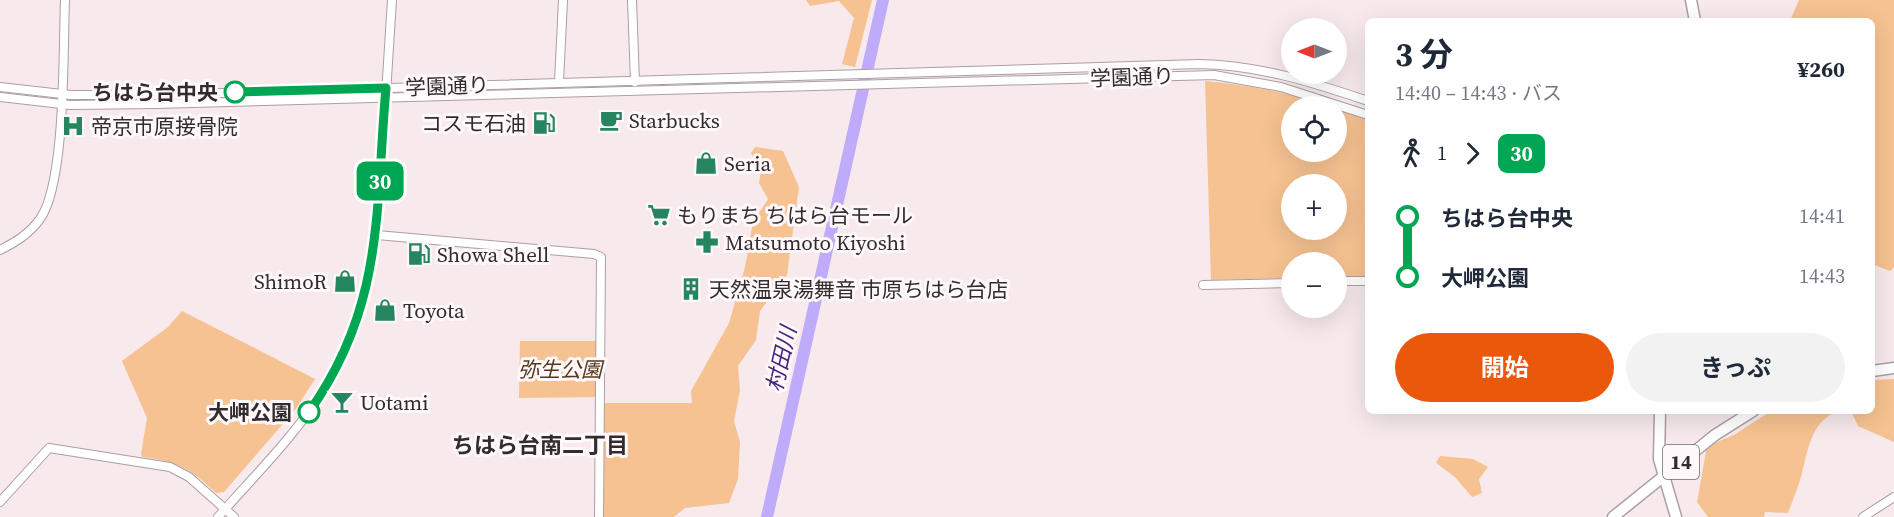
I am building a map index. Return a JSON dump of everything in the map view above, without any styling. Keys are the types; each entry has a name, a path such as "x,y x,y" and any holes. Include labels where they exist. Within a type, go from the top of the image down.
{"main road":[{"path":"1691,0 1694,18"},
{"path":"1875,371 1894,368"},
{"path":"1660,414 1659,459 1676,517"},
{"name":"14","path":"1613,517 1715,435 1748,414"}],"street":[{"path":"0,250 22,238 40,219 47,206 55,179 65,0"},
{"path":"218,517 300,424 328,382 344,351 364,298 377,235 392,0"},
{"path":"559,82 563,0"},
{"path":"632,0 636,90"},
{"name":"学園通り","path":"0,87 61,95 1218,64 1282,74 1365,100"},
{"name":"学園通り","path":"0,97 60,105 1214,75 1281,87 1365,114"},
{"path":"377,235 601,257 599,517"},
{"path":"1347,282 1365,281"},
{"path":"1203,285 1281,283"},
{"path":"0,502 49,448 170,467 189,477 234,517"},
{"path":"1863,517 1894,497"}],"green space":[{"path":"806,0 872,0 855,67 842,64 854,18 839,1 810,6"},
{"path":"1799,0 1894,0 1894,267 1890,271 1875,265 1875,18 1791,18"},
{"path":"1205,81 1297,96 1281,96 1281,162 1347,162 1347,112 1365,118 1365,276 1347,276 1347,252 1281,252 1281,278 1211,280"},
{"path":"755,147 783,151 799,187 787,275 760,311 756,340 738,366 740,390 734,421 740,442 738,479 729,503 685,508 674,517 599,517 600,403 692,403 691,391 729,323 745,267 753,222 768,199 759,183 761,170 751,153"},
{"name":"大岬公園","path":"182,311 315,379 295,410 224,492 216,493 183,468 165,461 142,457 141,454 147,418 122,361 168,327"},
{"name":"弥生公園","path":"520,341 601,341 600,397 519,398"},
{"path":"1894,379 1894,442 1858,426 1852,414 1875,414 1875,380"},
{"path":"1766,414 1832,414 1822,421 1812,437 1788,513 1765,512 1764,517 1708,517 1697,502 1707,446 1734,435"},
{"path":"1440,456 1473,459 1488,467 1479,479 1482,493 1472,497 1455,477 1436,463"}],"waterway":[{"name":"村田川","path":"767,517 883,0"}],"bus line":[{"name":"30","path":"235,92 386,88 377,235 370,276 354,328 344,351 309,412"}],"place":[{"name":"ちはら台中央","path":"235,92"},
{"name":"Starbucks","path":"611,120"},
{"name":"コスモ石油","path":"544,123"},
{"name":"帝京市原接骨院","path":"73,126"},
{"name":"Seria","path":"706,163"},
{"name":"もりまち ちはら台モール","path":"659,215"},
{"name":"Matsumoto Kiyoshi","path":"707,242"},
{"name":"Showa Shell","path":"419,254"},
{"name":"ShimoR","path":"345,281"},
{"name":"天然温泉湯舞音 市原ちはら台店","path":"691,289"},
{"name":"Toyota","path":"385,310"},
{"name":"Uotami","path":"342,402"},
{"name":"大岬公園","path":"309,412"}],"district":[{"name":"ちはら台南二丁目","path":"540,445"}]}
